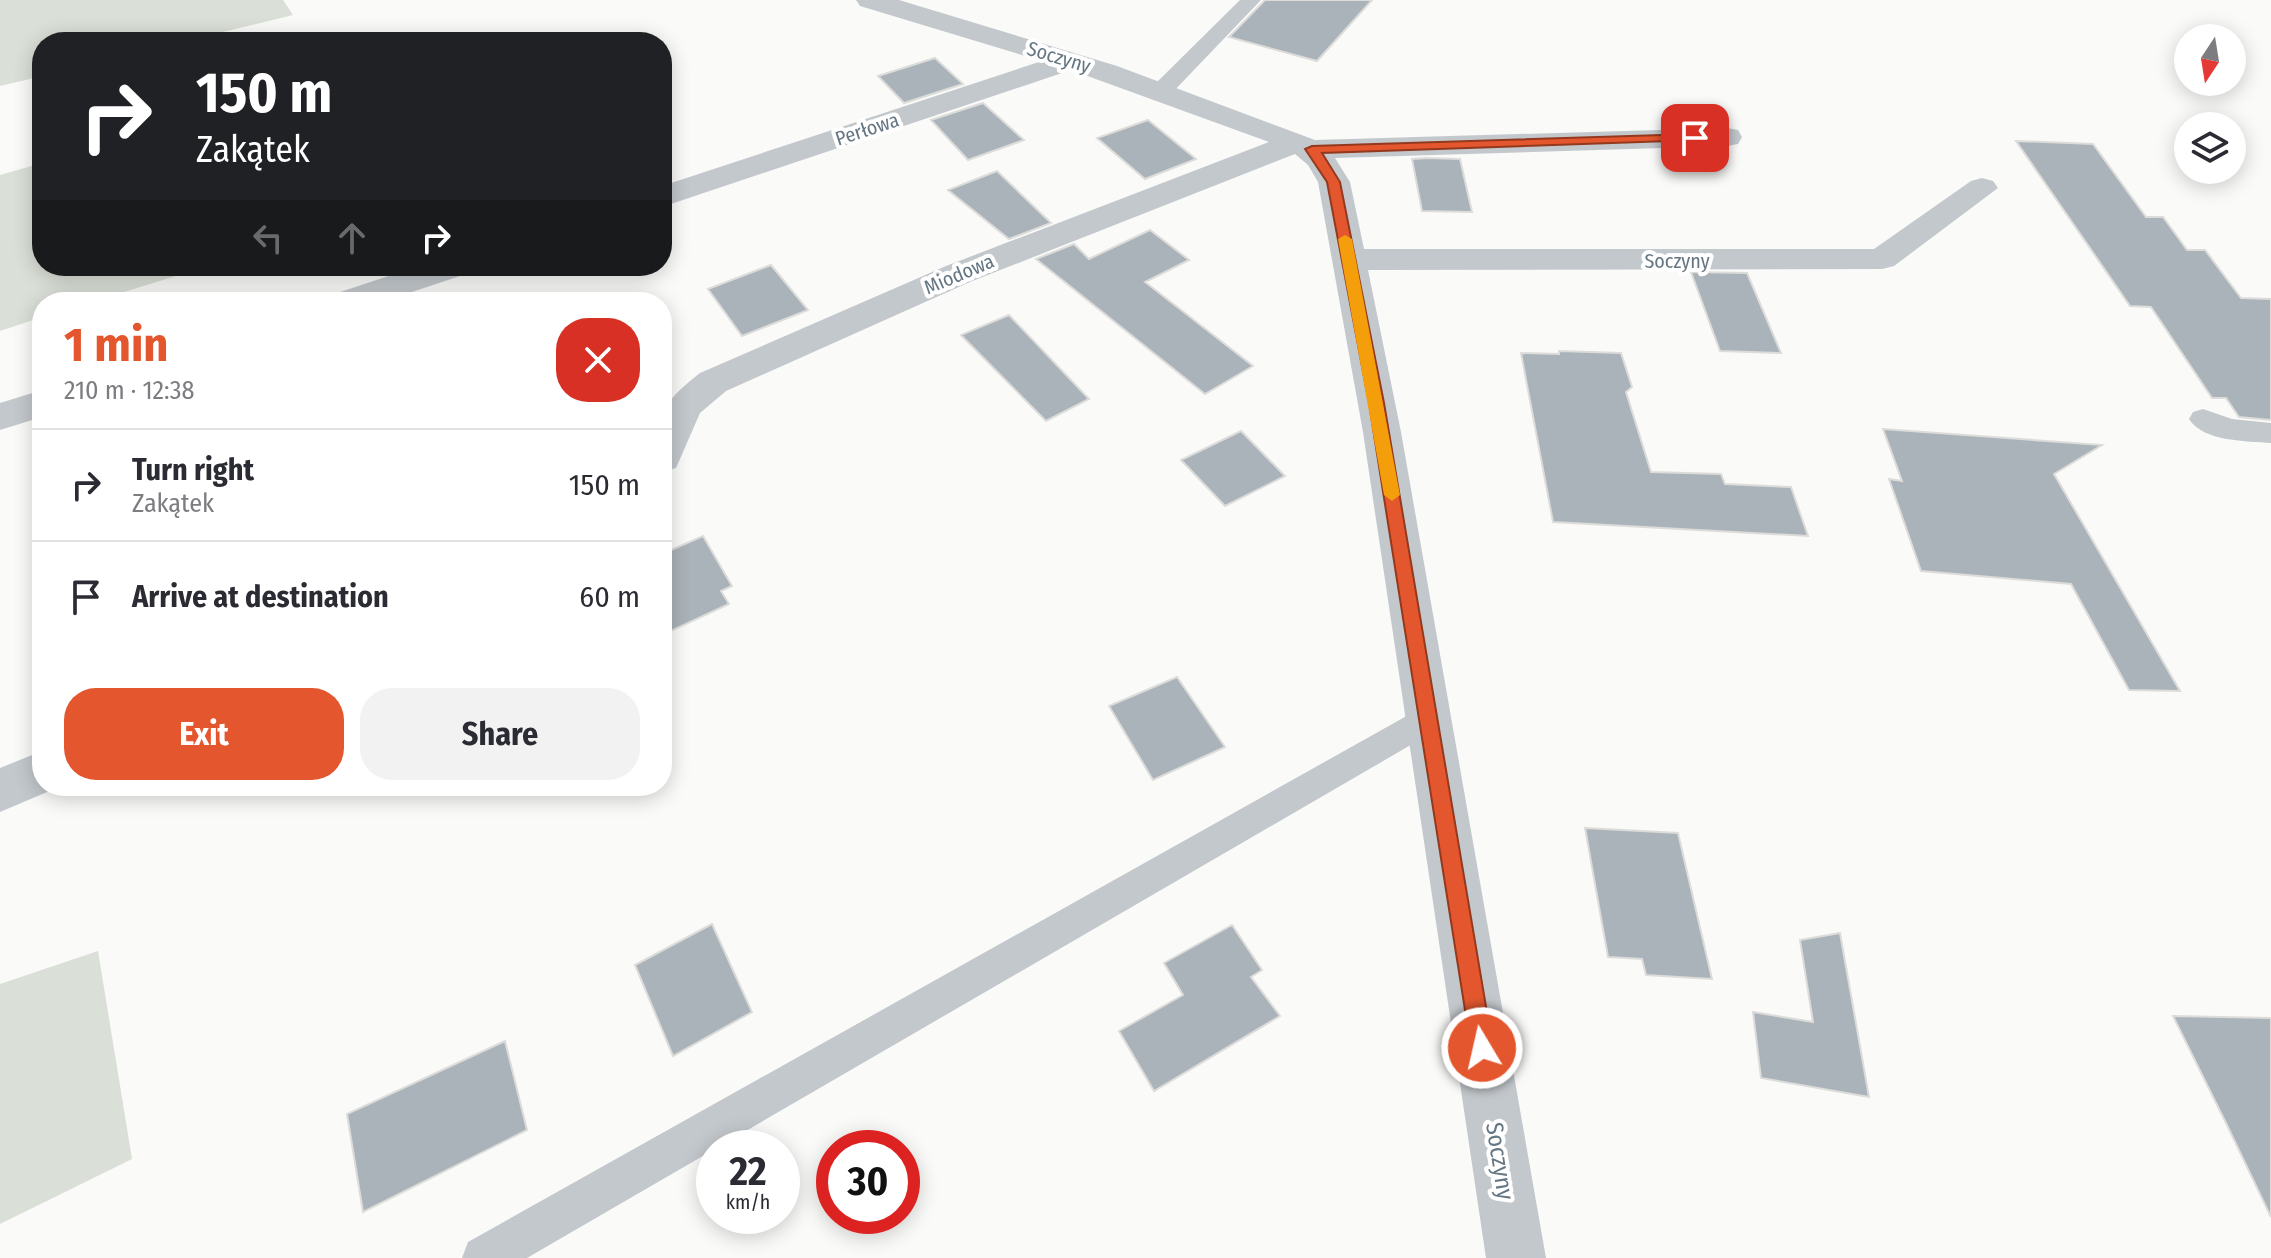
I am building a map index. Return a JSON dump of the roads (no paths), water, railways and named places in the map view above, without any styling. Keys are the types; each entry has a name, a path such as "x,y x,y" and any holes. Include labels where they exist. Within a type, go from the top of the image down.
{"street":[{"name":"Soczyny","path":"870,0 1161,91 1304,146 1325,164 1334,182 1382,432 1516,1258"},
{"name":"Perłowa","path":"672,194 1071,61"},
{"path":"1304,146 1727,137"},
{"name":"Miodowa","path":"672,434 684,406 713,382 958,274 1304,146"},
{"name":"Soczyny","path":"1349,260 1882,259 1982,188"},
{"path":"376,292 424,276"},
{"path":"0,417 32,406"},
{"path":"0,791 32,777"}],"lane":[{"path":"1161,91 1251,0"},
{"path":"2203,419 2229,429 2271,433"},
{"path":"484,1258 1428,718"}]}
